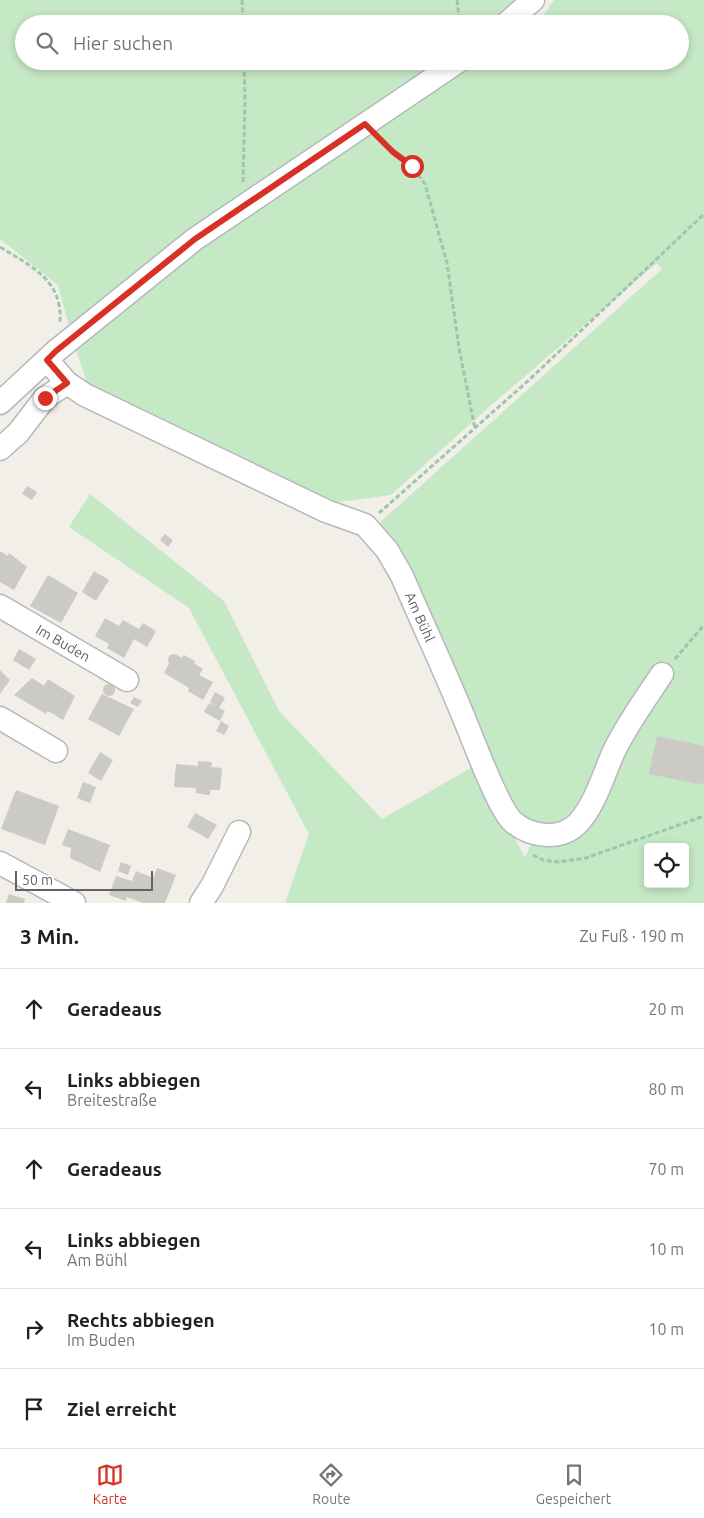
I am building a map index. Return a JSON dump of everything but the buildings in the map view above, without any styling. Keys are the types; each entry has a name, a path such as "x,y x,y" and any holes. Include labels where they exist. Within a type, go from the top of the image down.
{"street":[{"path":"516,15 533,0"},
{"path":"0,403 52,356 195,239 446,70"},
{"name":"Am Bühl","path":"52,356 67,383 85,395 326,511 365,525 387,550 402,576 485,771 512,821 526,830 544,835 556,835 568,832 580,822 601,784 615,748 662,674"},
{"path":"0,449 18,433 45,398 67,383"},
{"name":"Im Buden","path":"0,606 127,680"},
{"path":"0,718 56,751"},
{"path":"201,903 212,886 239,832"},
{"path":"0,863 74,903"}],"path":[{"path":"242,0 243,15"},
{"path":"457,0 459,15"},
{"path":"244,70 243,185 247,203"},
{"path":"365,124 393,152 412,166 426,184 447,263 459,348 475,429"},
{"path":"365,525 475,429 704,214"},
{"path":"0,247 54,287 61,309 52,356"},
{"path":"662,674 704,626"},
{"path":"528,850 543,860 558,862 586,858 704,816"}],"green space":[{"path":"0,0 521,0 503,15 15,15 15,70 431,70 70,330 58,285 0,239"},
{"path":"554,0 704,0 704,903 285,903 309,834 189,608 69,527 90,494 224,601 279,711 382,819 476,765 525,858 539,826 513,809 377,525 662,269 657,263 489,407 391,495 331,503 90,392 74,344 222,228 462,70 689,70 689,15 543,15"}],"route":[{"path":"45,398 67,383 47,360 56,351 195,239 365,124 393,152 412,166"}]}
